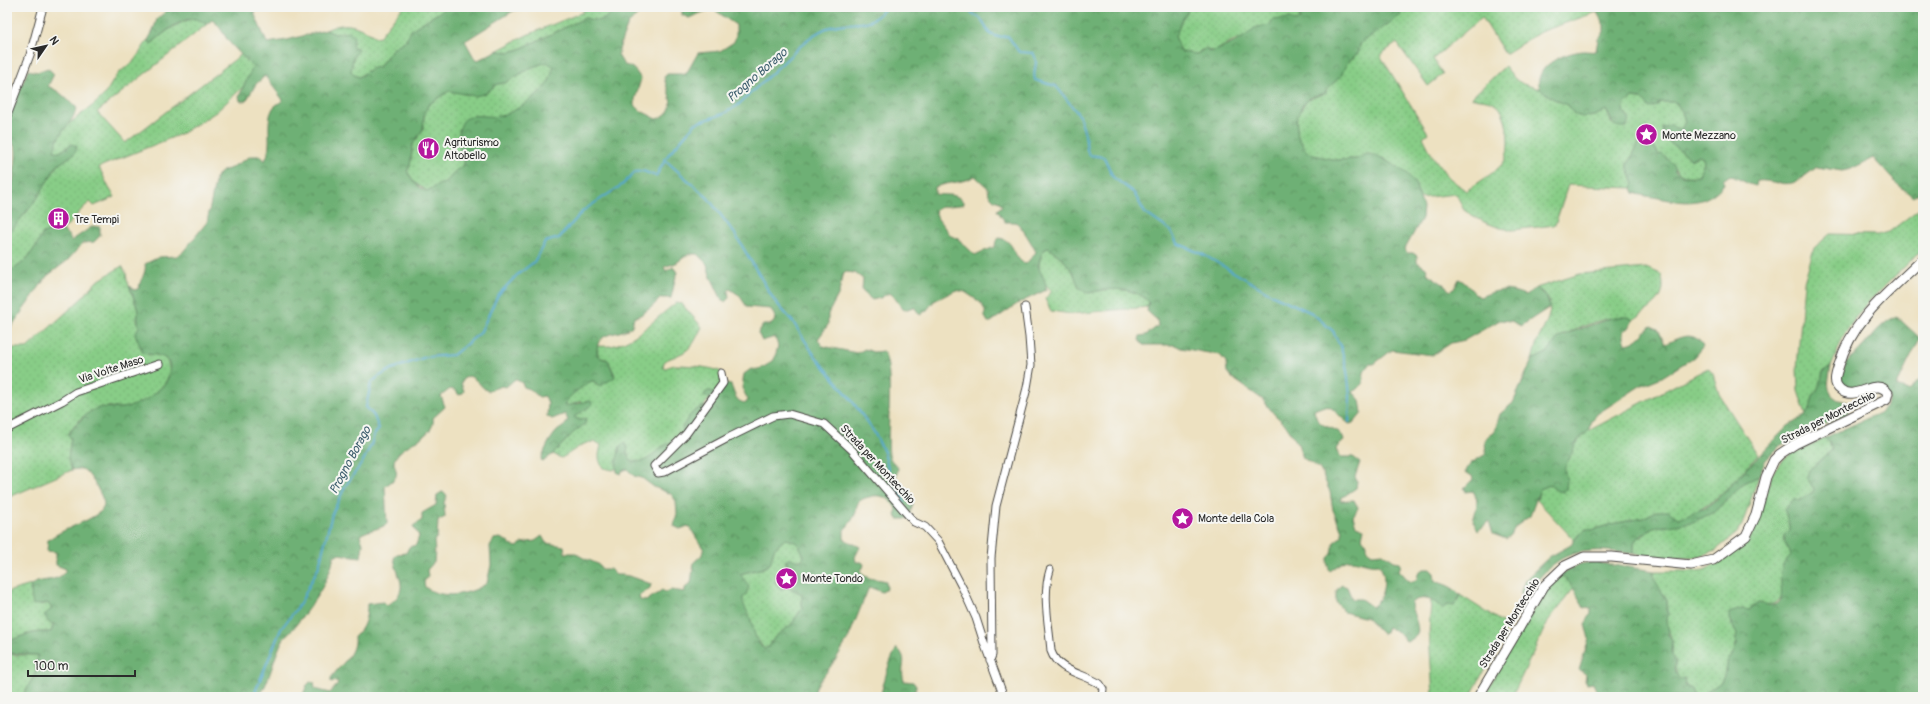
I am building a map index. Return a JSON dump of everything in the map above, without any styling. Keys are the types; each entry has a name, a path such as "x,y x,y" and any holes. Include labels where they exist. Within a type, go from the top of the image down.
{"street":[{"path":"7,116 30,55 43,7"},
{"name":"Strada per Montecchio","path":"1478,697 1544,586 1565,566 1584,557 1612,557 1691,565 1713,560 1746,536 1756,515 1766,477 1774,460 1780,454 1795,444 1886,400 1888,394 1885,389 1881,387 1872,387 1849,394 1841,391 1835,381 1836,373 1853,332 1871,308 1923,259"},
{"name":"Strada per Montecchio","path":"990,660 992,655 991,558 996,506 1027,388 1031,365 1025,307"},
{"name":"Via Volte Maso","path":"7,429 62,401 76,392 159,364"},
{"name":"Strada per Montecchio","path":"721,373 723,383 686,434 654,466 658,473 664,472 773,416 789,414 824,424 852,450 914,522 926,527 938,541 976,618 1004,697"},
{"path":"1050,570 1046,581 1051,651 1054,659 1064,668 1100,684 1103,689 1102,697"}],"green space":[{"path":"171,7 255,7 255,15 267,43 287,40 326,30 335,34 350,32 354,37 352,46 358,49 353,58 351,71 354,75 359,77 372,68 379,67 393,48 405,41 412,29 448,7 526,7 513,11 465,41 476,61 496,51 510,52 520,49 585,18 603,20 616,7 647,7 628,24 618,55 624,65 630,66 634,69 641,79 635,99 635,105 641,111 657,119 668,111 671,101 664,77 667,74 686,74 698,53 720,51 734,42 736,35 736,25 714,10 706,11 689,18 682,15 682,7 1188,7 1175,36 1181,52 1197,54 1206,48 1209,52 1226,46 1240,39 1254,28 1270,25 1273,20 1290,18 1294,21 1300,20 1300,9 1303,7 1399,7 1401,15 1360,44 1359,52 1347,63 1341,76 1326,90 1326,93 1311,97 1303,104 1296,120 1298,137 1307,152 1314,155 1336,160 1356,159 1367,154 1378,156 1407,173 1415,184 1423,207 1422,218 1405,249 1407,253 1413,253 1417,256 1417,262 1426,268 1428,274 1446,286 1449,291 1454,289 1459,279 1480,297 1501,290 1512,291 1525,295 1536,288 1546,296 1550,307 1521,326 1511,321 1500,320 1465,340 1451,343 1433,355 1392,350 1374,364 1370,364 1364,372 1363,384 1353,392 1360,400 1362,413 1354,423 1349,424 1330,407 1324,406 1314,410 1316,417 1320,422 1342,435 1344,441 1337,447 1336,450 1341,457 1353,457 1360,462 1355,477 1357,481 1356,488 1340,499 1341,501 1354,500 1358,508 1353,516 1356,526 1364,529 1362,538 1367,544 1367,550 1372,554 1383,553 1394,561 1400,562 1401,565 1399,570 1409,581 1413,582 1417,579 1418,574 1424,569 1430,569 1434,573 1435,581 1452,588 1460,595 1454,606 1447,605 1442,609 1427,599 1419,599 1411,603 1418,630 1415,637 1406,641 1400,634 1388,627 1387,631 1382,634 1367,618 1344,612 1336,602 1336,592 1338,588 1342,585 1347,587 1352,599 1361,599 1372,607 1382,593 1384,581 1382,569 1379,564 1348,560 1330,571 1327,564 1328,560 1332,554 1334,542 1342,536 1342,531 1333,510 1330,492 1322,473 1319,468 1303,458 1298,444 1285,424 1274,414 1262,399 1231,377 1227,372 1226,362 1220,355 1181,348 1175,345 1143,345 1139,340 1140,336 1146,335 1158,326 1157,320 1147,311 1149,302 1136,293 1128,291 1112,289 1089,293 1079,288 1073,272 1063,259 1049,248 1045,249 1039,263 1040,271 1046,284 1046,290 1017,304 991,322 988,322 985,317 985,310 980,302 965,292 956,290 934,301 927,310 920,315 914,307 904,310 889,293 872,300 862,291 863,279 855,273 846,272 842,276 839,293 828,314 828,325 818,339 822,346 857,353 865,349 873,352 883,351 887,360 889,372 889,455 890,459 898,468 896,477 897,484 904,488 913,504 909,517 905,519 898,519 895,515 897,511 895,507 886,498 874,496 865,498 858,503 854,517 844,530 844,539 860,547 855,557 856,562 862,562 864,564 863,568 860,570 862,574 868,578 886,581 887,589 882,592 869,587 848,639 815,689 817,697 302,697 307,685 310,682 314,682 315,689 330,693 338,684 337,681 331,682 331,678 347,659 353,649 354,637 361,630 365,622 367,604 383,602 387,606 399,595 401,584 394,558 397,554 406,553 409,547 416,545 419,536 413,526 422,520 422,513 436,505 437,495 442,492 447,496 444,502 445,517 438,521 437,537 434,541 434,562 427,570 428,576 424,582 425,587 439,594 447,595 465,593 473,591 487,583 491,565 490,546 494,539 500,538 509,542 510,545 518,547 521,543 535,541 542,536 546,543 564,546 565,553 576,553 579,556 597,564 602,569 610,569 616,575 630,576 651,584 650,588 639,596 640,600 646,601 662,590 665,592 671,590 685,592 685,588 691,583 694,562 701,556 704,550 689,526 680,529 674,526 677,513 676,501 671,494 654,487 642,478 634,476 627,469 622,471 621,474 617,472 616,464 620,446 624,443 628,448 627,452 630,460 640,461 648,459 662,447 684,435 682,428 689,416 699,408 709,406 710,397 704,397 705,393 708,391 715,392 722,383 731,385 737,399 746,403 748,400 742,388 744,374 751,369 763,367 774,360 778,346 775,337 762,341 758,333 763,325 770,325 774,322 775,317 771,309 747,307 739,295 730,289 728,291 729,298 725,302 722,300 710,275 707,264 697,254 689,254 676,263 664,267 666,271 673,267 677,272 671,298 661,298 648,310 634,318 631,327 604,337 600,340 597,352 598,356 608,360 615,377 599,387 594,381 591,381 569,398 564,405 591,401 592,405 574,417 579,420 586,419 585,424 574,432 553,454 544,461 541,460 554,434 565,426 568,420 565,414 552,419 547,416 548,403 545,396 539,397 515,379 506,387 501,386 488,391 469,376 463,379 461,383 464,391 462,394 459,395 454,390 450,389 441,396 445,407 433,418 431,429 422,438 401,451 395,460 396,475 394,479 385,486 387,524 360,535 363,544 361,557 338,554 334,556 324,585 309,608 280,645 266,683 259,697 22,697 35,674 38,655 7,653 7,643 28,634 51,632 54,624 49,623 44,615 52,609 48,603 33,605 31,589 31,585 35,583 60,577 66,569 56,565 56,552 47,551 48,540 94,516 101,511 104,504 98,490 88,474 82,469 72,470 68,459 71,438 68,435 81,419 93,410 101,407 129,407 152,396 164,384 170,371 170,365 165,358 143,353 135,334 139,327 138,311 130,286 135,290 139,288 145,270 145,264 159,257 177,256 183,252 207,222 216,177 224,170 229,169 251,156 261,156 265,161 269,148 270,114 273,108 283,100 265,76 256,84 246,101 240,101 239,96 253,67 229,42 218,25 212,20 206,25 200,20 185,20 170,28 151,44 148,40 157,19","holes":["547,62 554,67 549,81 540,92 527,102 506,114 495,117 471,116 467,118 459,130 459,147 464,158 464,165 454,172 448,180 427,191 418,186 407,171 410,166 413,144 423,129 424,116 428,105 449,91 474,96 485,94 497,84 505,83 532,67","975,176 988,188 989,195 994,200 1000,202 1002,206 997,210 1005,222 1015,222 1027,236 1036,252 1026,264 1018,258 1008,242 999,238 996,241 995,246 975,255 957,238 951,236 938,219 935,211 941,207 964,204 962,200 956,196 935,194 935,187","785,539 795,542 801,549 804,556 802,560 798,561 791,558 785,561 789,568 778,571 775,582 780,590 787,587 802,594 802,608 792,624 774,638 769,647 764,649 757,639 744,604 743,597 746,595 749,586 740,574 763,568 770,564 774,549"]},
{"path":"403,7 448,7 412,29 405,41 393,48 379,67 372,68 359,77 354,75 351,71 353,58 358,49 352,46 352,42 342,32 335,34 326,30 341,25 347,25 359,28 378,38"},
{"path":"583,7 616,7 603,20 585,18 520,49 510,52 496,51 527,35 583,12"},
{"path":"1188,7 1303,7 1300,9 1300,20 1259,27 1241,39 1235,40 1215,51 1201,50 1197,54 1181,52 1175,36"},
{"path":"1399,7 1594,7 1597,12 1540,32 1505,54 1482,17 1433,59 1443,74 1428,86 1397,43 1380,55 1428,133 1423,137 1432,155 1447,176 1466,191 1486,178 1503,163 1506,158 1508,133 1501,110 1497,105 1491,102 1471,98 1505,66 1515,79 1523,84 1540,89 1552,98 1569,106 1574,114 1582,117 1595,116 1606,110 1612,124 1629,119 1623,110 1624,104 1632,98 1660,102 1675,102 1682,111 1685,122 1681,129 1675,128 1671,124 1662,128 1664,139 1692,159 1699,156 1703,158 1704,163 1699,175 1687,176 1680,174 1673,164 1658,155 1656,149 1643,142 1639,143 1628,164 1628,169 1634,183 1632,188 1568,185 1555,225 1512,230 1500,228 1484,222 1465,211 1456,194 1420,198 1415,184 1396,166 1392,165 1385,159 1367,154 1356,159 1336,160 1307,152 1298,137 1296,120 1306,100 1326,93 1326,90 1341,76 1347,63 1359,52 1360,44 1399,11"},
{"path":"1594,7 1923,7 1923,190 1913,197 1895,182 1873,158 1851,169 1842,171 1817,167 1801,179 1786,184 1757,181 1756,186 1730,175 1723,180 1724,184 1709,197 1694,202 1677,201 1634,193 1632,188 1634,183 1628,169 1628,164 1639,143 1645,142 1651,145 1658,155 1662,154 1673,164 1675,171 1681,175 1693,177 1699,175 1704,163 1703,158 1699,156 1692,159 1664,139 1662,128 1671,124 1675,128 1681,129 1685,122 1682,111 1675,102 1660,102 1657,106 1649,108 1643,99 1632,98 1624,104 1623,110 1629,119 1627,127 1622,127 1613,123 1606,110 1595,116 1582,117 1574,114 1569,106 1552,98 1540,89 1539,81 1541,74 1545,67 1552,62 1560,57 1576,52 1596,51 1598,39 1604,32 1604,25"},
{"path":"197,18 201,19 206,25 97,112 125,143 242,54 253,67 244,86 216,112 181,134 99,167 115,197 94,206 90,202 63,230 43,233 29,256 19,266 7,272 7,236 10,230 27,212 58,165 75,153 72,144 60,152 54,151 57,141 67,126 104,95 117,75 132,63 148,40 152,43 173,27 184,21"},
{"path":"547,62 551,63 554,67 549,81 540,92 526,103 504,116 477,116 465,120 461,153 465,158 464,165 454,172 449,180 427,191 415,183 407,171 410,166 413,144 423,129 424,116 428,105 448,91 485,94 497,84 505,83 532,67"},
{"path":"48,68 54,74 48,86 59,92 77,108 71,120 58,138 54,151 60,152 72,144 77,146 75,153 58,165 54,170 38,197 7,236 7,190 13,183 16,150 9,135 7,122 28,70 37,72"},
{"path":"1923,206 1923,249 1867,303 1856,317 1844,335 1831,367 1823,372 1820,385 1813,396 1810,409 1806,415 1798,391 1797,368 1804,282 1814,248 1830,234 1878,235 1889,232"},
{"path":"93,226 100,227 100,236 94,242 83,243 67,261 47,276 7,333 7,272 19,266 29,256 43,233 63,230 70,237 71,241"},
{"path":"1049,248 1063,259 1073,272 1080,288 1089,293 1113,289 1129,291 1136,293 1149,302 1148,307 1071,314 1051,311 1045,299 1052,291 1041,276 1039,266 1045,249"},
{"path":"122,266 126,273 127,280 138,310 137,321 148,355 159,355 167,361 169,369 168,377 157,392 140,403 123,408 109,407 84,416 68,434 71,438 69,458 72,470 7,498 7,350 11,348 27,348 83,297 96,282"},
{"path":"1646,268 1661,274 1663,283 1661,297 1652,307 1633,320 1626,317 1617,317 1598,321 1563,335 1557,339 1547,353 1532,360 1537,342 1547,320 1550,306 1544,293 1536,288 1580,274"},
{"path":"676,303 682,304 702,327 690,347 683,353 664,362 663,368 673,365 694,366 714,369 723,373 722,383 684,431 684,435 662,447 648,459 640,461 630,460 627,452 628,448 619,451 617,468 613,470 603,468 601,465 599,454 601,445 596,442 586,443 561,458 553,454 574,432 585,424 584,418 579,420 574,417 577,414 581,401 564,406 569,398 591,381 594,381 597,386 615,375 608,360 599,357 596,346 613,346 624,342 647,327"},
{"path":"1896,316 1920,338 1896,387 1908,391 1923,377 1923,697 1700,697 1721,682 1726,672 1728,660 1734,652 1737,634 1729,619 1729,613 1742,609 1750,610 1752,606 1759,603 1770,605 1777,604 1780,600 1782,594 1781,572 1784,564 1791,556 1785,543 1785,535 1790,530 1790,527 1784,508 1794,499 1799,501 1813,492 1814,489 1807,478 1809,470 1832,450 1829,441 1824,438 1879,413 1885,408 1890,397 1868,385 1843,388 1840,383 1846,362 1881,326"},
{"path":"1614,317 1628,317 1633,320 1629,328 1624,331 1626,344 1638,339 1651,326 1658,329 1665,344 1686,336 1690,336 1699,341 1703,346 1694,357 1662,377 1640,386 1597,414 1588,431 1578,440 1564,469 1567,480 1566,490 1564,492 1557,491 1550,485 1540,489 1530,516 1515,527 1511,535 1506,539 1493,534 1489,521 1478,531 1473,521 1477,506 1475,495 1473,491 1466,492 1464,488 1473,479 1472,476 1465,472 1471,463 1486,454 1485,441 1487,437 1494,433 1500,414 1513,403 1532,360 1547,353 1557,339 1563,335"},
{"path":"1831,367 1829,390 1835,397 1847,402 1848,413 1781,445 1765,461 1759,476 1744,483 1714,512 1693,522 1652,528 1636,539 1634,543 1634,554 1614,551 1581,552 1567,556 1555,563 1544,573 1521,604 1521,591 1525,580 1549,557 1571,545 1579,534 1586,529 1592,530 1612,524 1643,518 1657,511 1668,511 1678,518 1705,508 1718,498 1788,426 1805,416 1810,409 1813,396 1820,385 1823,372"},
{"path":"1708,368 1713,374 1719,394 1758,455 1732,484 1713,501 1691,514 1678,518 1671,514 1657,511 1643,518 1612,524 1592,530 1586,529 1574,540 1537,500 1540,489 1550,485 1553,488 1567,480 1564,469 1578,440 1588,431"},
{"path":"1824,438 1829,441 1832,450 1809,470 1807,478 1814,489 1813,492 1799,501 1794,499 1784,508 1790,530 1784,538 1791,556 1783,565 1782,595 1775,603 1768,605 1758,603 1750,610 1742,609 1729,619 1737,634 1734,652 1728,660 1726,672 1721,682 1703,695 1694,697 1685,685 1686,682 1684,678 1679,678 1675,669 1671,650 1672,640 1667,625 1667,601 1654,580 1655,571 1704,570 1723,561 1746,542 1754,531 1772,474 1780,463 1788,456"},
{"path":"1759,476 1742,525 1737,533 1716,550 1695,558 1657,558 1634,554 1634,543 1636,539 1643,536 1647,530 1714,512 1744,483"},
{"path":"785,539 798,544 804,556 802,560 785,561 789,568 787,587 802,594 802,608 792,624 774,638 769,647 764,649 753,633 751,620 742,605 740,574 763,568 770,564 774,549"},
{"path":"1592,562 1655,571 1653,575 1655,580 1667,601 1667,620 1669,635 1672,641 1671,652 1676,662 1674,669 1679,678 1684,678 1686,682 1685,685 1691,689 1694,697 1595,697 1597,692 1593,683 1587,684 1585,681 1586,674 1579,670 1589,639 1585,624 1591,614 1591,609 1584,608 1577,594 1560,574 1580,564"},
{"path":"1560,574 1567,579 1574,588 1548,621 1512,697 1484,697 1519,632 1552,582"},
{"path":"31,585 30,590 41,605 48,603 52,610 54,620 51,632 28,634 7,643 7,592"},
{"path":"1460,595 1508,626 1470,697 1433,697 1429,634 1431,600 1447,605 1457,602"},
{"path":"897,648 901,652 904,660 904,681 913,682 916,686 915,694 913,697 880,697 889,665"},
{"path":"7,653 15,655 38,655 35,674 22,697 7,697"}],"waterway":[{"name":"Progno Borago","path":"253,697 281,629 300,604 319,566 332,514 346,485 362,463 374,435 379,429 374,416 366,407 371,383 392,369 426,357 453,355 480,333 498,295 517,275 534,262 545,242 559,238 584,210 622,185 635,172 643,171 656,176 668,155 696,123 723,114 737,106 813,35 830,27 867,22 873,19 886,7"},
{"path":"962,7 980,18 990,34 998,37 1008,36 1019,52 1033,53 1036,60 1034,73 1035,80 1056,86 1079,115 1085,134 1089,155 1104,157 1113,177 1134,193 1145,213 1171,231 1177,243 1204,255 1273,295 1312,313 1333,331 1341,348 1347,371 1350,395 1349,422"},
{"path":"664,159 708,198 735,234 774,300 793,322 813,353 850,398 874,432 884,452 891,479 905,502"}],"place":[{"name":"Monte Mezzano","path":"1646,135"},
{"name":"Agriturismo Altobello","path":"428,148"},
{"name":"Tre Tempi","path":"59,219"},
{"name":"Monte della Cola","path":"1183,518"},
{"name":"Monte Tondo","path":"786,578"}]}
